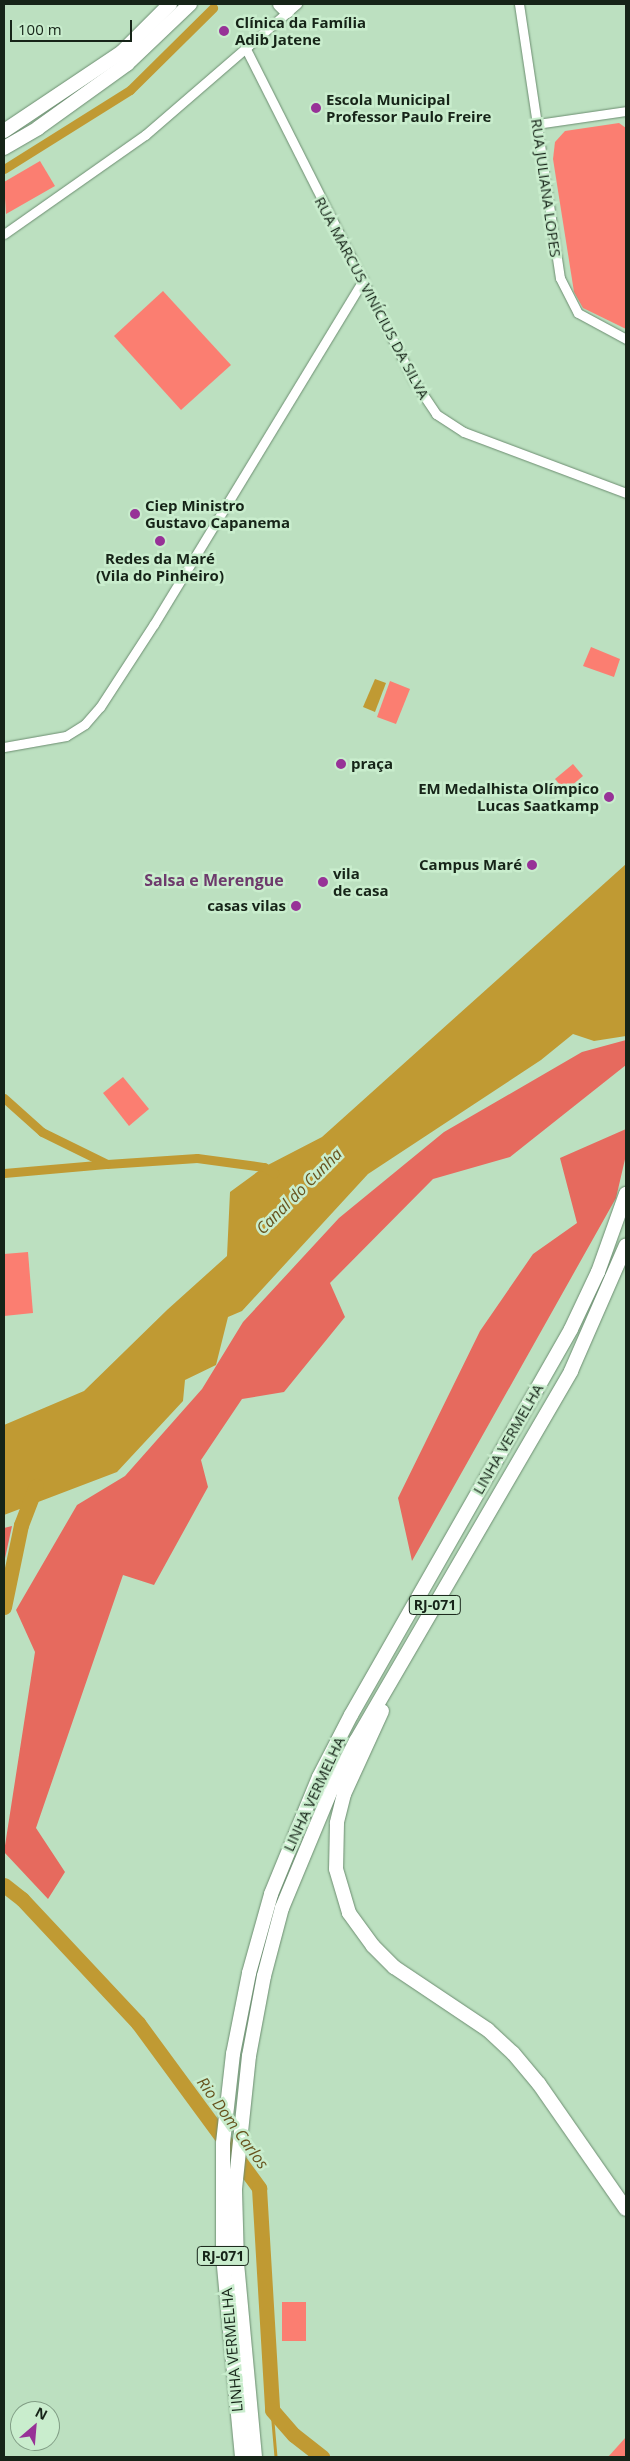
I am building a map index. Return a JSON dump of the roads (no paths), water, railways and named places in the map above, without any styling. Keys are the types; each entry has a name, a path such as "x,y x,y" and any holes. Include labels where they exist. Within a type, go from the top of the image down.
{"highway":[{"path":"4,131 122,52 170,4"},
{"path":"4,148 38,128 127,64 190,4"},
{"name":"LINHA VERMELHA","path":"242,2457 221,2211 223,2143 233,2054 249,1972 272,1894 319,1777 572,1329 601,1263 626,1194"},
{"name":"LINHA VERMELHA","path":"255,2457 235,2224 238,2145 249,2056 264,1976 294,1874 339,1774 544,1419 601,1309 626,1244"},
{"path":"414,1642 342,1799 335,1839 337,1877 349,1913 373,1946 394,1967 488,2030 521,2062 626,2209"}],"street":[{"name":"RUA JULIANA LOPES","path":"519,4 557,265 567,296 578,313 626,339"},
{"path":"4,234 145,135 246,49 288,6"},
{"name":"RUA MARCUS VINÍCIUS DA SILVA","path":"246,49 420,392 441,418 464,432 626,493"},
{"path":"537,124 626,110"},
{"path":"4,747 66,736 85,724 100,708 154,624 363,280"}],"water":[{"path":"375,679 386,683 375,712 363,707"},
{"name":"Canal do Cunha","path":"626,864 626,1036 594,1041 573,1034 541,1060 368,1174 242,1311 228,1317 216,1365 185,1380 183,1401 117,1472 4,1515 4,1425 84,1391 167,1310 227,1256 230,1192 264,1167 322,1137"}],"waterway":[{"path":"4,169 130,90 213,8"},
{"path":"4,1098 42,1132 107,1164 197,1158 264,1167 274,1173"},
{"path":"4,1173 106,1164"},
{"name":"Rio Dom Carlos","path":"4,1607 21,1525 36,1486"},
{"name":"Rio Dom Carlos","path":"4,1885 22,1899 138,2023 259,2188 272,2410 294,2435 322,2457"},
{"path":"272,2410 276,2457"}],"place":[{"name":"Clínica da Família Adib Jatene","path":"224,31"},
{"name":"Escola Municipal Professor Paulo Freire","path":"316,108"},
{"name":"Ciep Ministro Gustavo Capanema","path":"135,514"},
{"name":"Redes da Maré (Vila do Pinheiro)","path":"160,541"},
{"name":"praça","path":"341,764"},
{"name":"EM Medalhista Olímpico Lucas Saatkamp","path":"609,797"},
{"name":"Campus Maré","path":"532,865"},
{"name":"vila de casa","path":"323,882"},
{"name":"casas vilas","path":"296,906"}],"district":[{"name":"Salsa e Merengue","path":"214,880"}]}
